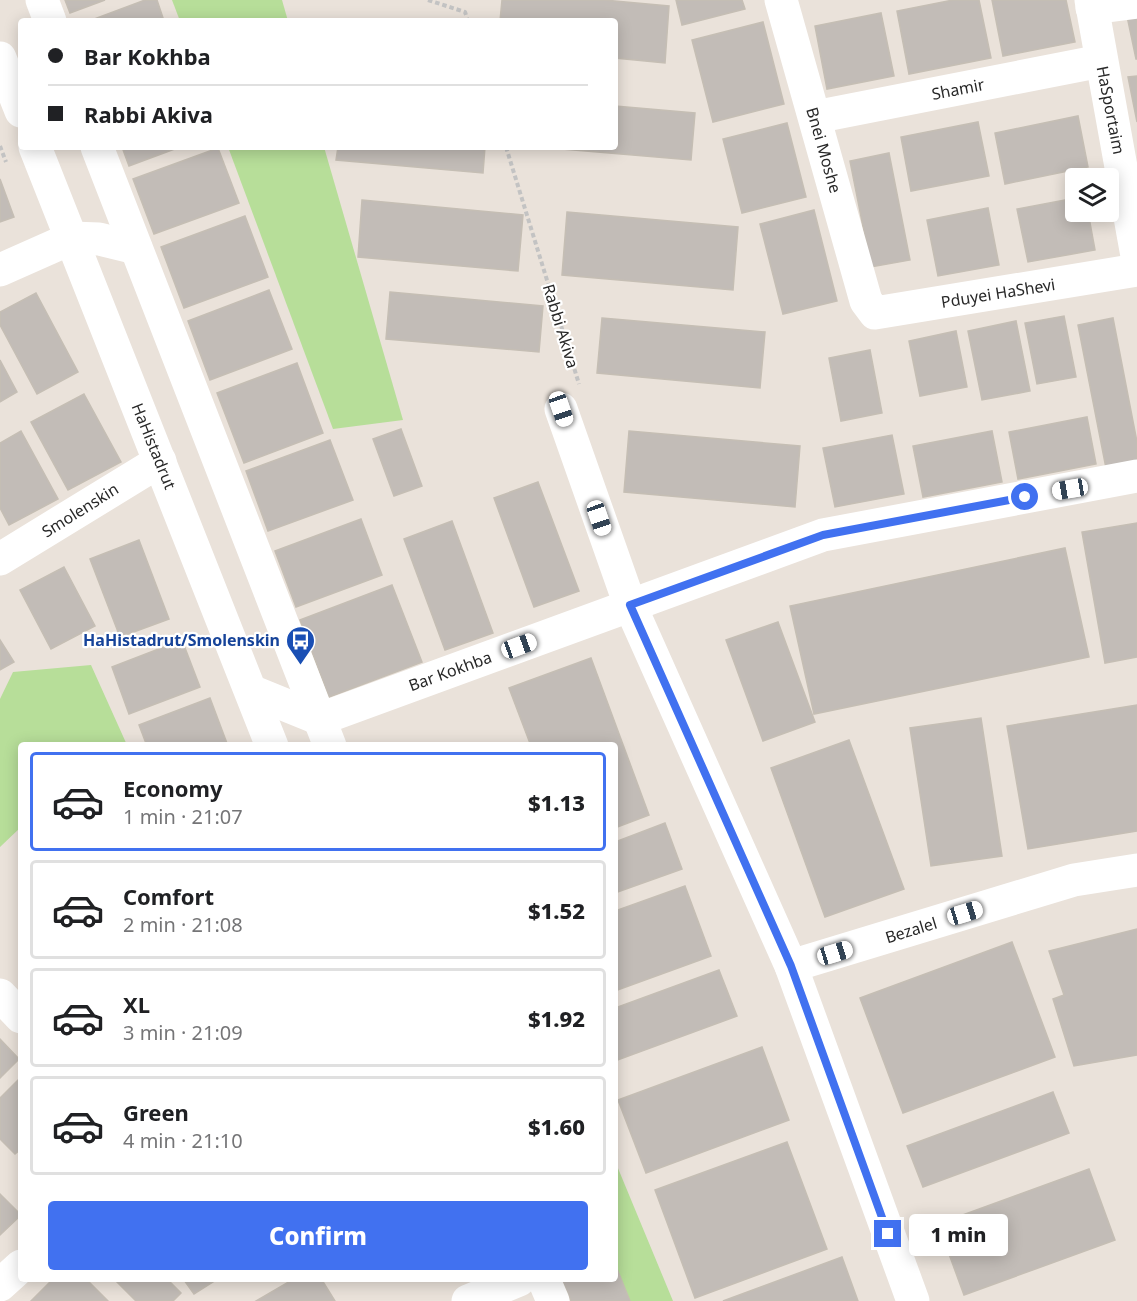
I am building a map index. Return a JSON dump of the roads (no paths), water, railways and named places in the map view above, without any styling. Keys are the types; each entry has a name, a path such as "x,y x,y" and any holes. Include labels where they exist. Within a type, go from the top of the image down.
{"street":[{"path":"42,0 49,18"},
{"name":"Bnei Moshe","path":"781,0 866,301"},
{"path":"1091,4 1137,2"},
{"name":"HaSportaim","path":"1091,4 1101,61 1129,155 1137,256"},
{"path":"0,58 18,103"},
{"name":"Shamir","path":"815,117 1101,61"},
{"name":"HaHistadrut","path":"36,150 270,742"},
{"path":"98,150 325,732"},
{"path":"0,270 72,238 99,239 136,248"},
{"name":"Pduyei HaShevi","path":"866,301 875,313 1137,270"},
{"path":"561,409 630,605 791,966 913,1301"},
{"name":"Smolenskin","path":"0,559 160,461"},
{"name":"Bar Kokhba","path":"325,732 630,605 823,535 1137,476"},
{"path":"250,691 325,732"},
{"name":"Bezalel","path":"791,966 1074,880 1137,870"},
{"path":"0,995 18,1014"},
{"path":"0,1284 18,1269"},
{"path":"545,1282 553,1301"}],"place":[{"name":"HaHistadrut/Smolenskin","path":"301,666"}]}
